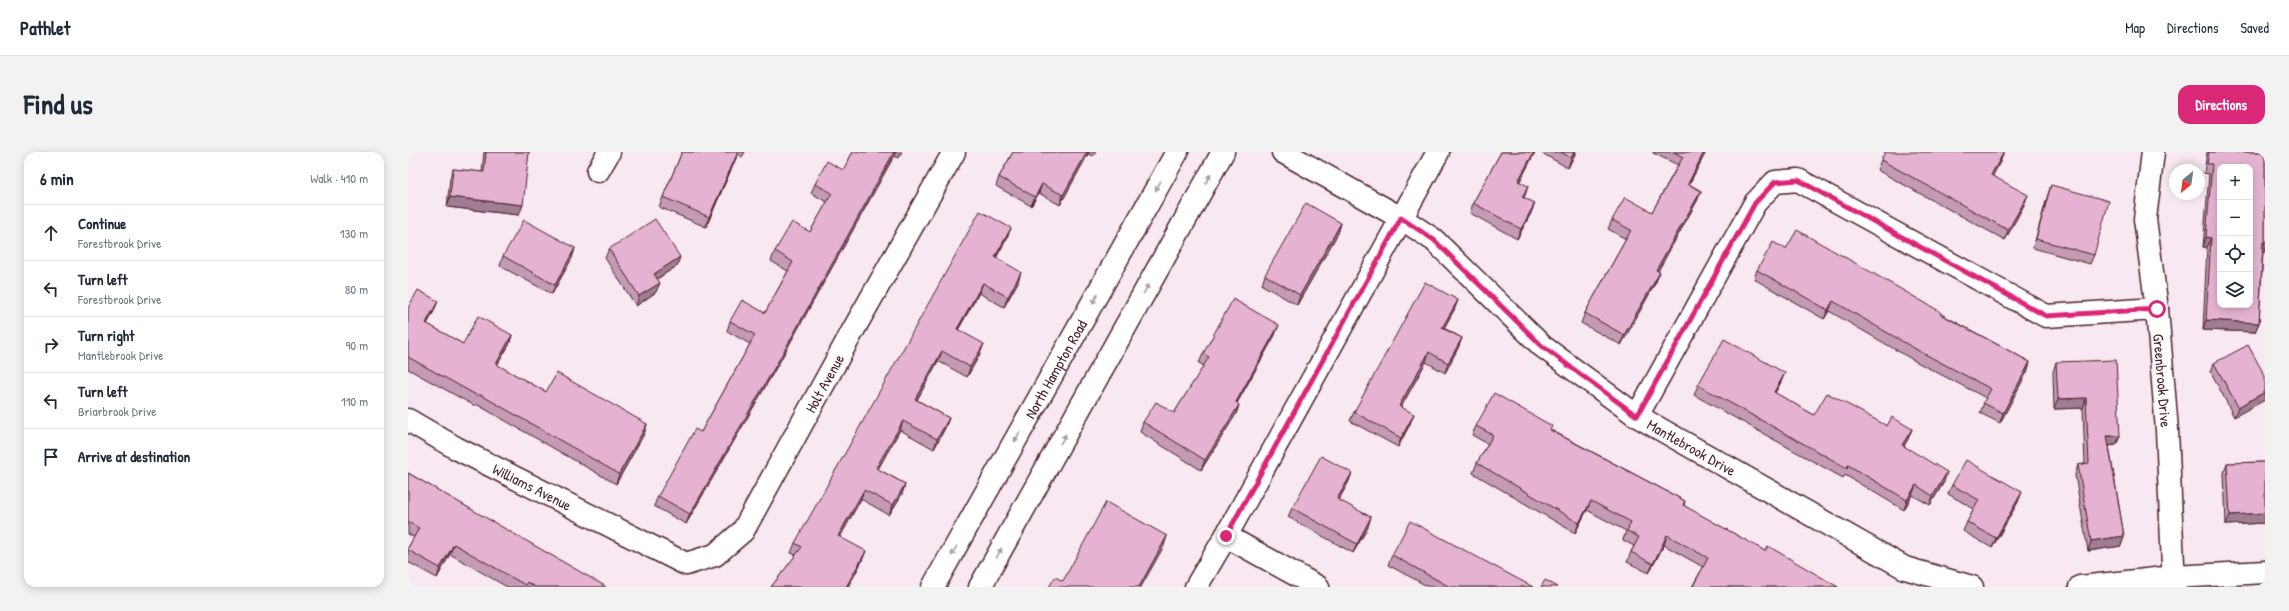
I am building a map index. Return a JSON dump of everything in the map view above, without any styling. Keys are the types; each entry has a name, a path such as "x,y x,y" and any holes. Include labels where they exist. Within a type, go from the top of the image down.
{"street":[{"path":"598,171 609,152"},
{"name":"Holt Avenue","path":"660,550 686,564 715,555 743,531 856,325 954,152"},
{"name":"North Hampton Road","path":"933,587 1177,152"},
{"path":"980,587 1223,152"},
{"name":"Mantlebrook Drive","path":"1283,152 1401,218 1434,240 1542,346 1637,416 1904,568 1972,587"},
{"path":"1196,587 1226,536 1438,152"},
{"name":"Greenbrook Drive","path":"2153,152 2145,219 2157,309 2167,430 2174,582"},
{"path":"1637,416 1755,203 1775,182 1798,180 2046,316 2157,309"},
{"name":"Williams Avenue","path":"408,420 456,448 660,550"},
{"path":"1226,536 1318,587"},
{"path":"2080,587 2174,582 2265,572"}],"building":[{"path":"486,152 529,152 523,205 450,197 453,169 484,172"},
{"path":"682,152 738,152 709,217 663,197"},
{"path":"853,152 894,152 784,351 690,514 658,496 695,429 701,432 755,335 730,321 742,300 765,313 793,262 775,251 792,222 810,232 832,193 815,184 827,161 843,170"},
{"path":"1013,152 1087,152 1063,195 1042,184 1035,197 999,177"},
{"path":"1501,152 1534,152 1518,181 1528,186 1522,197 1535,203 1521,229 1473,203"},
{"path":"1561,152 1574,152 1571,158"},
{"path":"1674,152 1704,152 1688,184 1701,191 1656,270 1660,272 1624,335 1585,313 1631,230 1612,220 1625,197 1652,212 1683,157"},
{"path":"1885,152 2004,152 1991,175 2028,195 2008,230 1881,160"},
{"path":"2209,152 2265,152 2265,242 2263,242 2259,323 2206,320 2211,238 2206,237 2212,164 2207,164"},
{"path":"2051,185 2109,201 2094,255 2036,239"},
{"path":"1306,203 1341,223 1300,295 1265,275"},
{"path":"980,211 1011,228 995,257 1021,272 1008,297 983,283 957,329 984,344 970,367 942,351 915,399 949,418 937,439 903,421 876,468 905,484 893,505 864,490 838,536 866,551 846,587 771,587 802,547 795,543"},
{"path":"655,219 680,257 654,274 660,283 639,296 609,249"},
{"path":"524,220 575,248 555,285 503,256"},
{"path":"1797,230 1941,312 1940,314 2030,362 2003,413 1983,403 1991,389 1919,351 1833,301 1828,310 1757,270 1773,242 1786,249"},
{"path":"1425,282 1458,300 1442,328 1462,338 1448,363 1429,352 1399,406 1414,414 1401,438 1354,412"},
{"path":"418,290 438,301 426,323 463,344 478,316 512,335 496,364 546,392 557,373 647,424 619,474 479,394 478,396 408,357 408,308"},
{"path":"1233,299 1279,325 1236,402 1239,405 1205,460 1143,422 1156,402 1174,413 1209,357 1203,354"},
{"path":"1724,339 1785,373 1774,392 1814,415 1827,393 1887,426 1892,417 1912,429 1902,445 1947,472 1933,496 1916,485 1907,500 1848,465 1847,468 1698,385"},
{"path":"2248,345 2265,376 2265,392 2238,407 2214,363"},
{"path":"2116,360 2120,436 2107,436 2124,536 2091,541 2078,465 2089,463 2086,398 2058,399 2056,362"},
{"path":"1494,393 1552,426 1550,430 1685,501 1683,505 1765,551 1768,546 1838,587 1694,587 1693,586 1708,558 1667,535 1653,564 1631,552 1639,537 1627,531 1631,522 1591,501 1579,523 1477,463 1493,435 1476,426"},
{"path":"1321,456 1352,473 1337,499 1371,517 1357,544 1292,508"},
{"path":"1966,460 2022,492 1996,538 1967,522 1979,500 1952,485"},
{"path":"2265,462 2265,513 2230,515 2227,463"},
{"path":"408,473 605,587 535,587 527,582 525,585 454,544 440,568 408,550 419,528 408,522"},
{"path":"1106,502 1167,536 1139,587 1049,587 1055,577 1063,581"},
{"path":"1410,521 1533,587 1450,587 1392,555"},
{"path":"1545,580 1558,587 1541,587"}],"route":[{"path":"1226,536 1401,218 1434,240 1542,346 1637,416 1755,203 1775,182 1798,180 2046,316 2157,309"}]}
